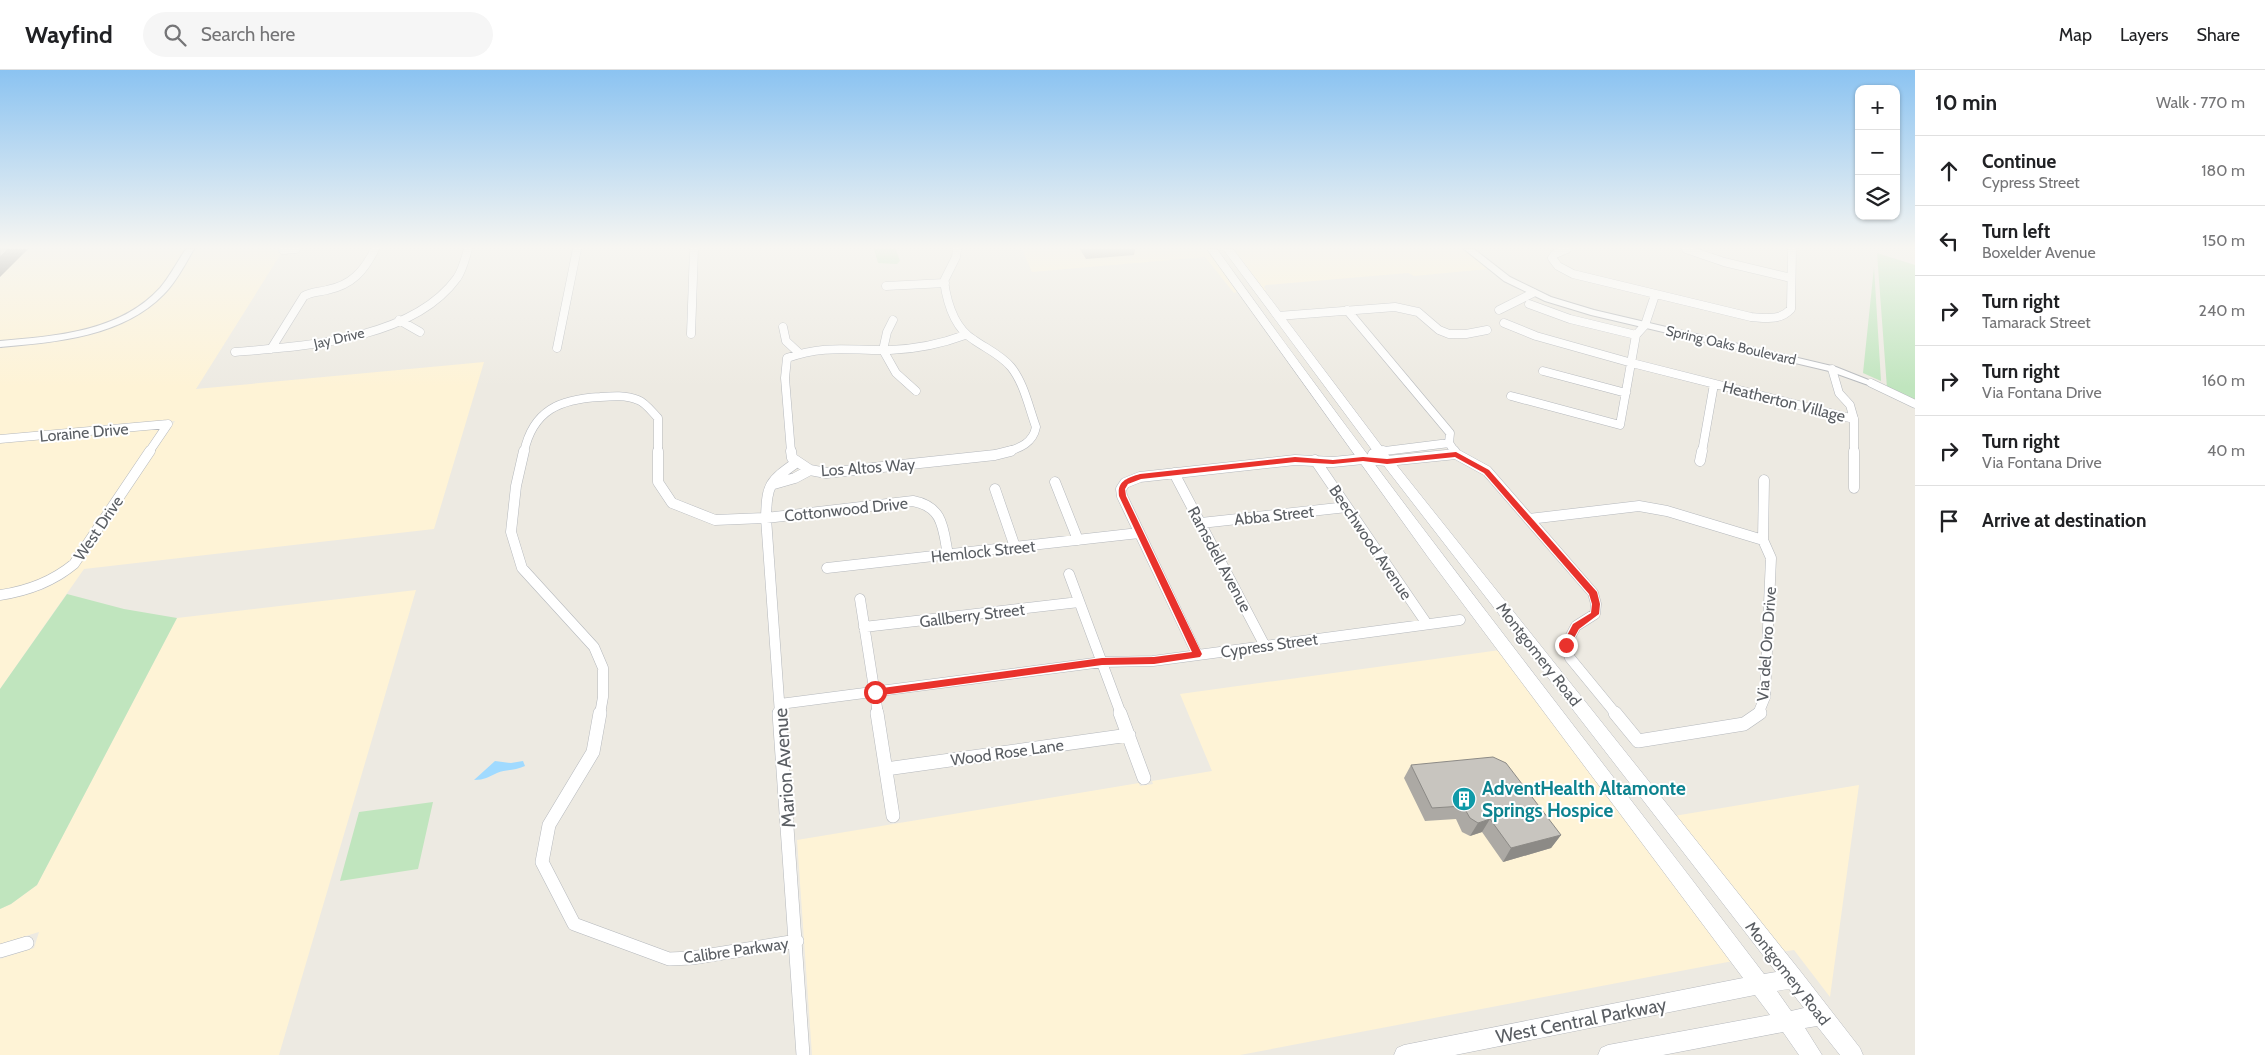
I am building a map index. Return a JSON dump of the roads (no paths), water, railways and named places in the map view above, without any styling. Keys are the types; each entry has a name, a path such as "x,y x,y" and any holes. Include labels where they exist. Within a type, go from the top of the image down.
{"main road":[{"name":"Montgomery Road","path":"1244,295 1298,371 1376,457 1853,1055"},
{"name":"Montgomery Road","path":"1262,295 1318,370 1376,457 1812,1055"},
{"path":"1298,371 1318,370"},
{"name":"West Central Parkway","path":"1404,1055 1759,984 1794,979"},
{"path":"1608,1055 1822,1015"}],"street":[{"path":"0,344 82,333 123,318 150,303 158,295"},
{"path":"272,349 304,296 308,295"},
{"name":"Jay Drive","path":"235,352 272,349 345,338 399,320 422,308 439,295"},
{"path":"557,348 567,295"},
{"path":"691,334 692,295"},
{"path":"783,326 786,342 799,353 836,346 883,350 938,344 965,336 951,311 948,295"},
{"path":"1499,310 1529,295"},
{"name":"Spring Oaks Boulevard","path":"1539,295 1574,307 1645,325 1832,369 1871,383 1915,404"},
{"path":"1511,396 1620,425 1636,335 1645,325 1655,295 1751,316 1776,318 1786,316 1791,309 1791,295"},
{"path":"1529,304 1570,319 1636,335"},
{"path":"1278,316 1402,307 1422,314 1445,333 1466,334 1487,330"},
{"path":"1347,310 1450,433 1449,443 1456,454 1487,471 1529,519 1639,506 1667,511 1763,540"},
{"path":"399,320 420,332"},
{"path":"893,320 887,332 883,350 896,373 916,391"},
{"name":"Heatherton Village","path":"1504,323 1536,336 1632,363 1854,418"},
{"name":"Los Altos Way","path":"799,353 787,358 785,378 792,458 810,470 826,473 995,455 1023,447 1035,433 1036,427 1012,368 995,352 965,336"},
{"name":"Heatherton Village","path":"1832,369 1839,393 1850,405 1854,418 1854,488"},
{"path":"1543,371 1626,393"},
{"name":"Heatherton Village","path":"1700,461 1714,384"},
{"name":"Calibre Parkway","path":"766,518 715,520 672,503 658,482 658,418 640,400 619,396 598,396 576,398 557,406 536,421 527,436 516,486 511,532 522,568 594,647 603,668 603,697 593,752 549,825 542,862 574,924 669,959 692,958 796,941"},
{"name":"Loraine Drive","path":"0,439 168,424"},
{"name":"West Drive","path":"0,595 40,587 60,577 74,564 168,424"},
{"path":"1197,654 1122,496 1121,489 1125,482 1140,477 1295,460 1333,462 1376,457 1449,443"},
{"path":"1376,457 1456,454"},
{"name":"Beechwood Avenue","path":"1315,460 1427,624"},
{"name":"Marion Avenue","path":"797,462 780,474 767,491 766,518 803,1055"},
{"path":"774,484 795,478 810,470"},
{"name":"Ramsdell Avenue","path":"1174,473 1265,646"},
{"name":"Via del Oro Drive","path":"1529,519 1592,592 1596,604 1595,614 1576,626 1566,645 1570,658 1638,741 1744,724 1760,713 1765,697 1771,558 1763,540 1764,480"},
{"path":"1055,482 1078,540"},
{"path":"996,489 1014,547"},
{"name":"Cottonwood Drive","path":"766,518 912,501 924,502 938,512 948,555"},
{"name":"Abba Street","path":"1201,523 1347,507"},
{"name":"Hemlock Street","path":"827,568 1139,533"},
{"path":"1069,574 1144,778"},
{"path":"860,599 893,816"},
{"name":"Gallberry Street","path":"864,627 1079,602"},
{"name":"Cypress Street","path":"780,704 1102,662 1154,660 1460,620"},
{"name":"Wood Rose Lane","path":"886,769 1128,735"},
{"path":"0,951 27,942"}],"water":[{"path":"495,761 511,763 523,761 525,766 500,772 484,779 474,780"}],"place":[{"name":"AdventHealth Altamonte Springs Hospice","path":"1464,799"}]}
